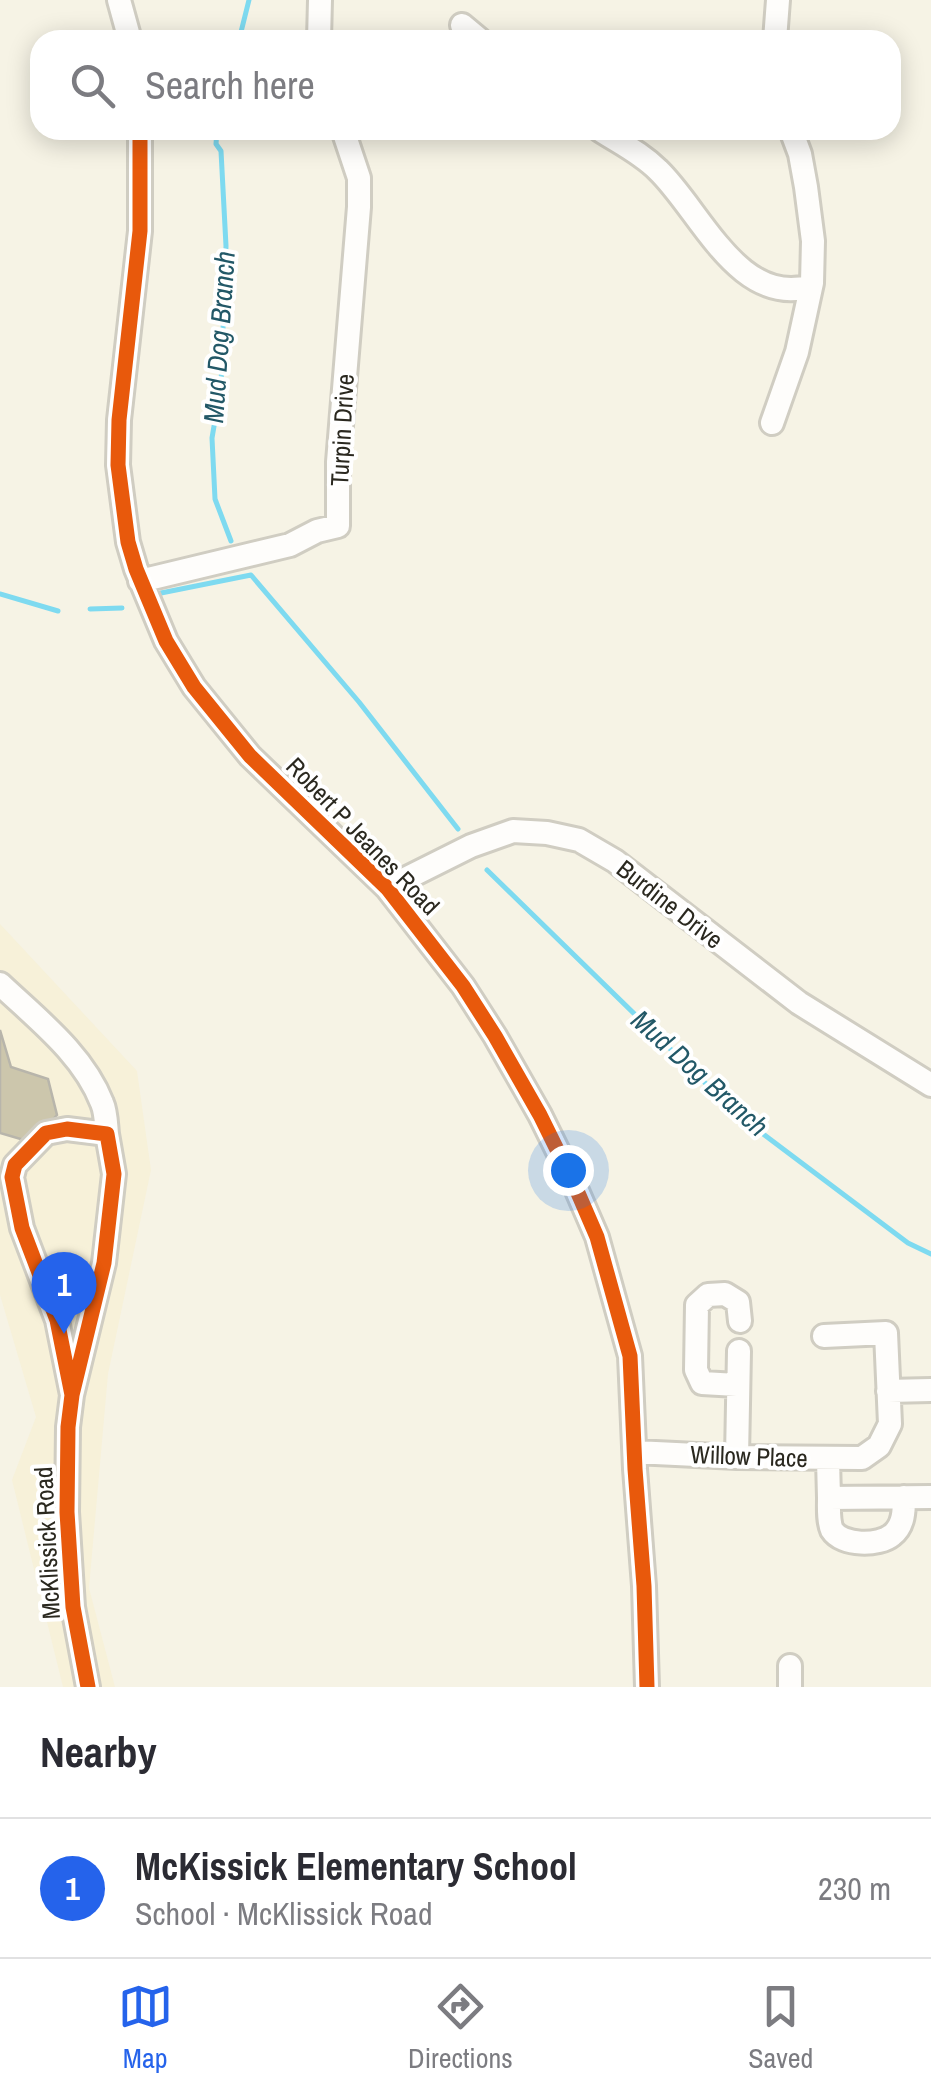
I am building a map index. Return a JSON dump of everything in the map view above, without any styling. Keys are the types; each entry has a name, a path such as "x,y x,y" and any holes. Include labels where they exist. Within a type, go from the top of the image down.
{"street":[{"path":"119,0 127,30"},
{"path":"319,30 320,0"},
{"path":"776,30 778,0"},
{"name":"Robert P Jeanes Road","path":"140,140 140,232 119,420 118,465 128,542 140,581 166,641 206,701 250,756 387,888 463,986 540,1115 575,1186 597,1237 630,1356 647,1687"},
{"name":"Turpin Drive","path":"140,581 290,545 338,526 342,409 360,207 359,178 346,140"},
{"path":"617,140 660,172 730,259 775,288 795,290 812,286"},
{"path":"772,423 798,352 812,286 813,240 795,140"},
{"name":"Burdine Drive","path":"387,888 470,846 513,831 579,840 616,861 799,1003 931,1084"},
{"path":"0,984 57,1038 90,1078 104,1106 107,1134"},
{"name":"McKlissick Road","path":"72,1395 57,1320 22,1228 12,1178 15,1165 46,1133 67,1129 107,1134 114,1174 104,1263 68,1427 73,1608 88,1687"},
{"path":"737,1384 702,1382 696,1370 696,1305 708,1295 725,1294 738,1302 740,1321"},
{"path":"824,1336 886,1333 888,1391 931,1390 931,1408"},
{"path":"737,1456 738,1351"},
{"name":"Willow Place","path":"636,1452 862,1458 880,1446 890,1424 888,1391"},
{"path":"828,1458 830,1526 846,1541 891,1537 900,1526 904,1497"},
{"path":"829,1498 931,1497"}],"shaded area":[{"path":"0,924 137,1071 151,1170 108,1374 89,1588 115,1687 63,1687 12,1480 36,1417 0,1295"}],"building":[{"path":"0,1030 11,1067 48,1079 57,1115 31,1142 0,1133"}],"waterway":[{"name":"Mud Dog Branch","path":"242,30 249,0"},
{"name":"Mud Dog Branch","path":"216,140 221,151 226,246 221,385 212,438 215,499 231,541"},
{"name":"Mud Dog Branch","path":"161,593 251,575 359,702 458,829"},
{"path":"0,594 58,611"},
{"path":"90,609 122,608"},
{"name":"Mud Dog Branch","path":"487,870 738,1115 908,1243 931,1254"}],"cycle path":[{"path":"140,140 140,231 119,420 118,465 128,542 136,569 166,641 194,687 250,756 387,888 463,986 540,1115 575,1186 597,1237 630,1356 647,1687"},
{"path":"72,1395 57,1320 22,1228 12,1177 15,1165 46,1133 67,1129 107,1134 114,1174 104,1263 68,1427 67,1512 73,1607 88,1687"}],"place":[{"name":"McKissick Elementary School","path":"64,1334"}]}
